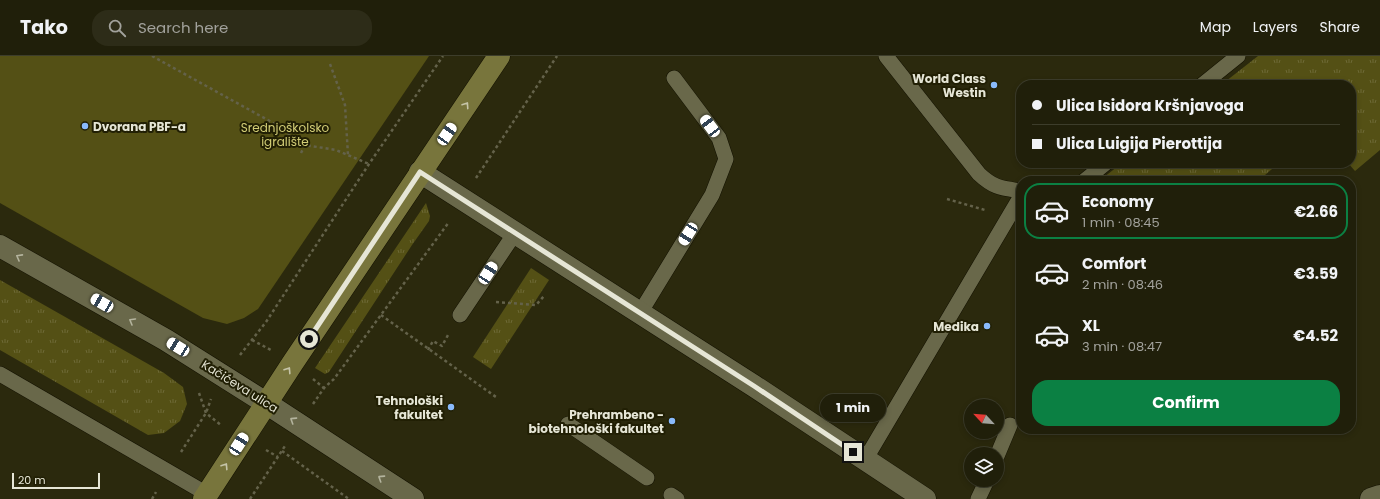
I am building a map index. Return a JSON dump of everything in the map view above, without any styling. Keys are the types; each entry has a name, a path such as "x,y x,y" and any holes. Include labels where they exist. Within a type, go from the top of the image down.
{"main road":[{"path":"205,497 420,172 499,56"}],"street":[{"path":"420,172 640,313 925,499"},
{"name":"Kačićeva ulica","path":"0,246 166,340 413,499"},
{"path":"1371,499 1380,496"}],"lane":[{"path":"886,56 986,182 1016,195"},
{"path":"1208,80 1238,56"},
{"path":"640,313 712,195 726,159 719,138 674,78"},
{"path":"1090,176 1100,168"},
{"path":"865,460 1016,201"},
{"path":"460,315 515,233"},
{"path":"0,374 205,497"},
{"path":"568,424 647,478"},
{"path":"1001,447 1010,425"},
{"path":"978,499 984,487"}],"path":[{"path":"152,56 275,124 305,145 336,150 369,164"},
{"path":"243,351 266,322 369,164 443,56"},
{"path":"475,180 557,56"},
{"path":"330,64 345,105 348,155"},
{"path":"300,153 305,145"},
{"path":"947,199 985,210"},
{"path":"315,402 453,216"},
{"path":"508,303 536,305 544,296"},
{"path":"381,315 428,350 496,397"},
{"path":"428,350 433,341 442,346 446,339"},
{"path":"252,340 268,348"},
{"path":"310,377 324,388"},
{"path":"213,394 206,413 220,425"},
{"path":"250,499 286,445"},
{"path":"262,448 278,457"},
{"path":"282,451 349,499"}],"green space":[{"name":"Srednjoškolsko igralište","path":"0,56 429,56 258,309 244,318 227,324 203,318 0,203"},
{"path":"1258,56 1380,56 1380,150 1355,171 1352,168 1356,168 1356,80 1227,80"},
{"path":"1116,168 1273,168 1264,176 1105,176"},
{"path":"426,203 430,216 429,221 329,372 325,374 315,368"},
{"path":"531,268 549,280 491,369 473,357"},
{"path":"0,280 164,373 183,387 187,404 180,421 164,433 148,435 0,350"}],"place":[{"name":"World Class Westin","path":"994,85"},
{"name":"Dvorana PBF-a","path":"85,126"},
{"name":"Medika","path":"987,326"},
{"name":"Tehnološki fakultet","path":"451,407"},
{"name":"Prehrambeno - biotehnološki fakultet","path":"672,421"}],"route":[{"path":"309,339 420,172 754,386 853,452"}]}
